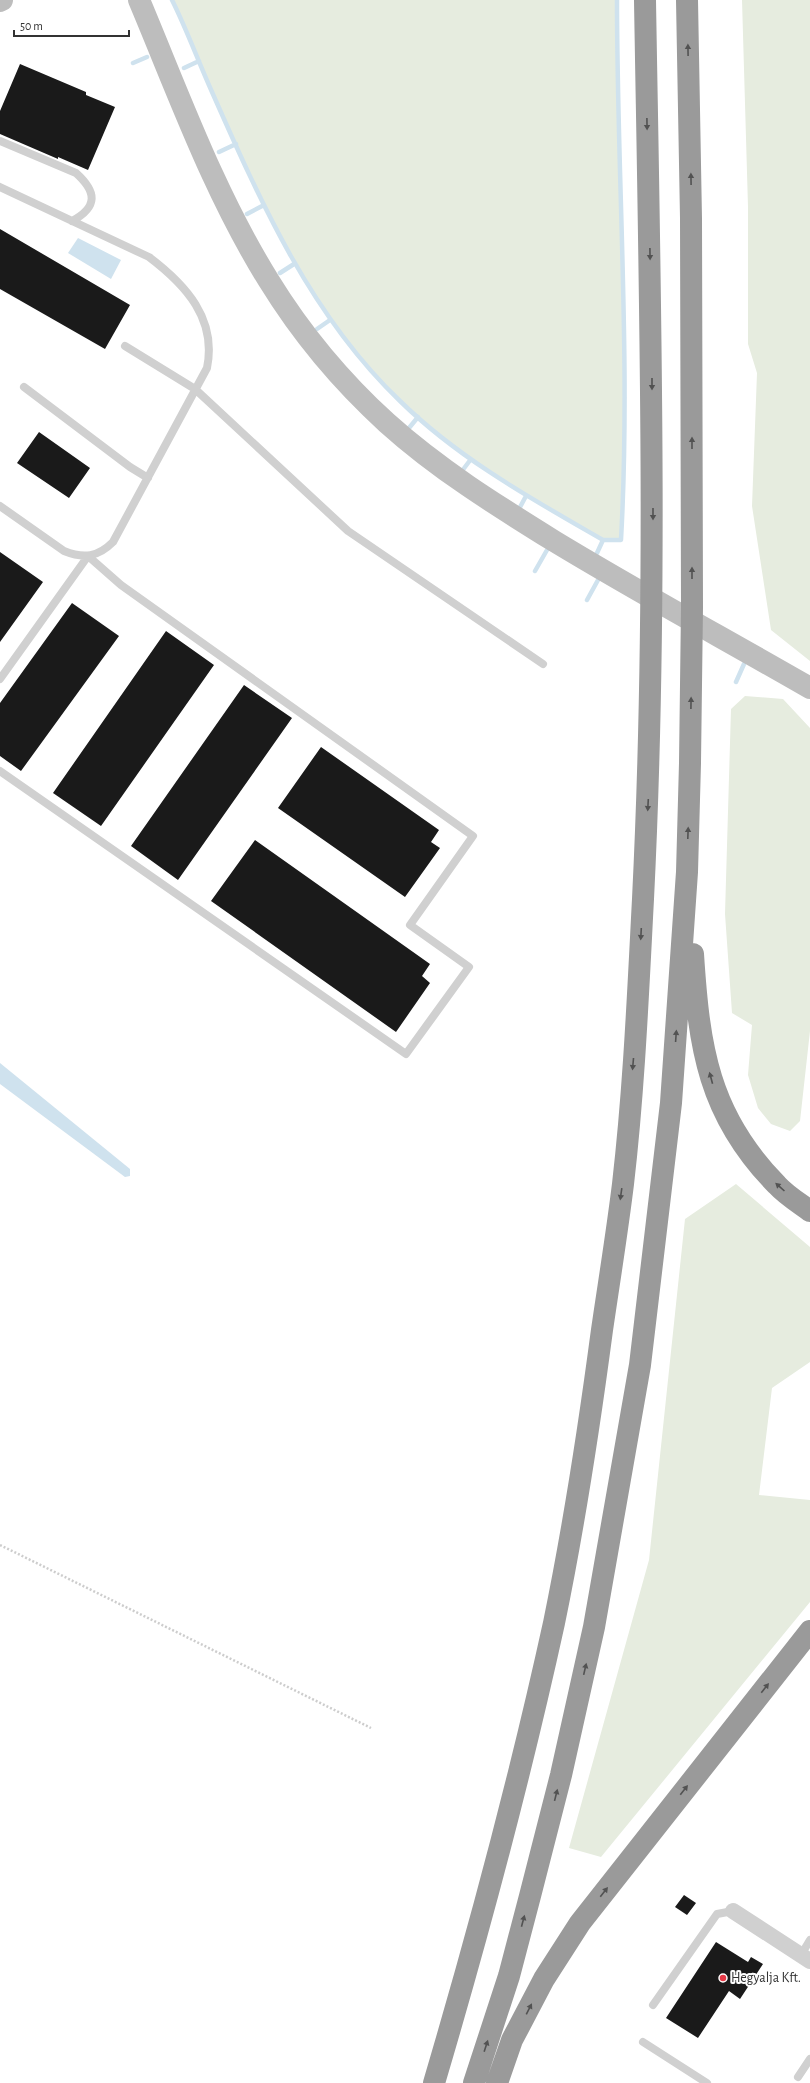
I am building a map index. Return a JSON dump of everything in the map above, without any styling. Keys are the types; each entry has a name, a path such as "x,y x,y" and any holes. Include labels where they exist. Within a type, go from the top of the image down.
{"highway":[{"path":"630,0 630,20 646,85"},
{"path":"434,2083 491,1885 554,1620 573,1523 589,1426 623,1182 638,1001 650,766 653,546 652,344 645,0"},
{"path":"474,2083 509,1976 561,1775 594,1627 640,1365 657,1232 671,1103 687,872 692,607 691,218 687,0"},
{"path":"687,872 696,1008 703,1049 714,1091 729,1123 751,1156 777,1186 810,1211"},
{"path":"497,2083 512,2040 544,1979 580,1923 810,1630"}],"main road":[{"path":"139,0 205,159 242,235 270,283 308,337 348,385 387,423 442,469 498,507 594,565 810,688"}],"street":[{"path":"733,1911 805,1958"}],"lane":[{"path":"0,141 76,173 85,182 91,190 91,205 85,213 72,221"},
{"path":"0,187 149,257 170,273 186,291 201,316 209,333 210,352 207,368 113,542 105,550 88,556 75,555 64,551 0,506"},
{"path":"125,346 195,389 348,531 543,664"},
{"path":"24,387 130,467 148,478"},
{"path":"0,679 88,556"},
{"path":"0,771 406,1054 469,967 410,925 473,836 121,585 88,556"},
{"path":"653,2005 717,1914 733,1911"},
{"path":"805,1958 810,1940"},
{"path":"643,2042 706,2083"},
{"path":"798,2077 810,2059"}],"path":[{"path":"0,1545 371,1728"}],"shaded area":[{"path":"172,0 617,0 625,405 621,540 603,540 523,493 471,460 423,422 368,368 314,295 291,256 230,134"},
{"path":"742,0 810,0 810,661 771,630 752,506 757,373 748,344 748,207"},
{"path":"745,696 783,699 810,728 810,1031 800,1121 790,1131 771,1124 758,1108 748,1075 752,1025 732,1013 725,914 731,709"},
{"path":"736,1184 810,1247 810,1362 772,1388 759,1495 810,1500 810,1602 601,1857 569,1848 649,1560 685,1219"}],"water":[{"path":"78,238 121,260 111,279 68,253"},
{"path":"0,1063 130,1169 130,1176 125,1177 0,1084"}],"building":[{"path":"20,64 86,92 86,95 115,107 88,170 0,134 0,111"},
{"path":"0,229 130,305 105,349 0,289"},
{"path":"39,432 90,468 69,498 17,463"},
{"path":"0,552 43,582 0,642"},
{"path":"72,603 119,636 21,771 0,756 0,703"},
{"path":"166,631 214,665 101,826 53,793"},
{"path":"244,685 292,718 178,880 131,846"},
{"path":"321,747 439,830 431,842 440,848 405,897 278,808"},
{"path":"255,840 430,964 422,976 430,983 396,1032 211,901"},
{"path":"684,1895 696,1903 687,1915 675,1907"},
{"name":"Hegyalja Kft.","path":"716,1942 748,1962 751,1957 763,1964 740,1999 729,1991 698,2038 666,2018"}],"waterway":[{"path":"172,0 230,134 291,256 314,295 368,368 423,422 471,460 523,493 603,540 621,540 625,405 617,0"},
{"path":"133,63 147,57"},
{"path":"184,68 199,61"},
{"path":"219,152 236,144"},
{"path":"247,214 264,205"},
{"path":"280,273 294,264"},
{"path":"317,329 330,320"},
{"path":"409,428 418,417"},
{"path":"462,471 471,459"},
{"path":"519,509 526,496"},
{"path":"597,553 603,540"},
{"path":"535,571 547,550"},
{"path":"587,600 598,580"},
{"path":"736,682 744,664"}],"place":[{"name":"Hegyalja Kft.","path":"723,1978"}]}
